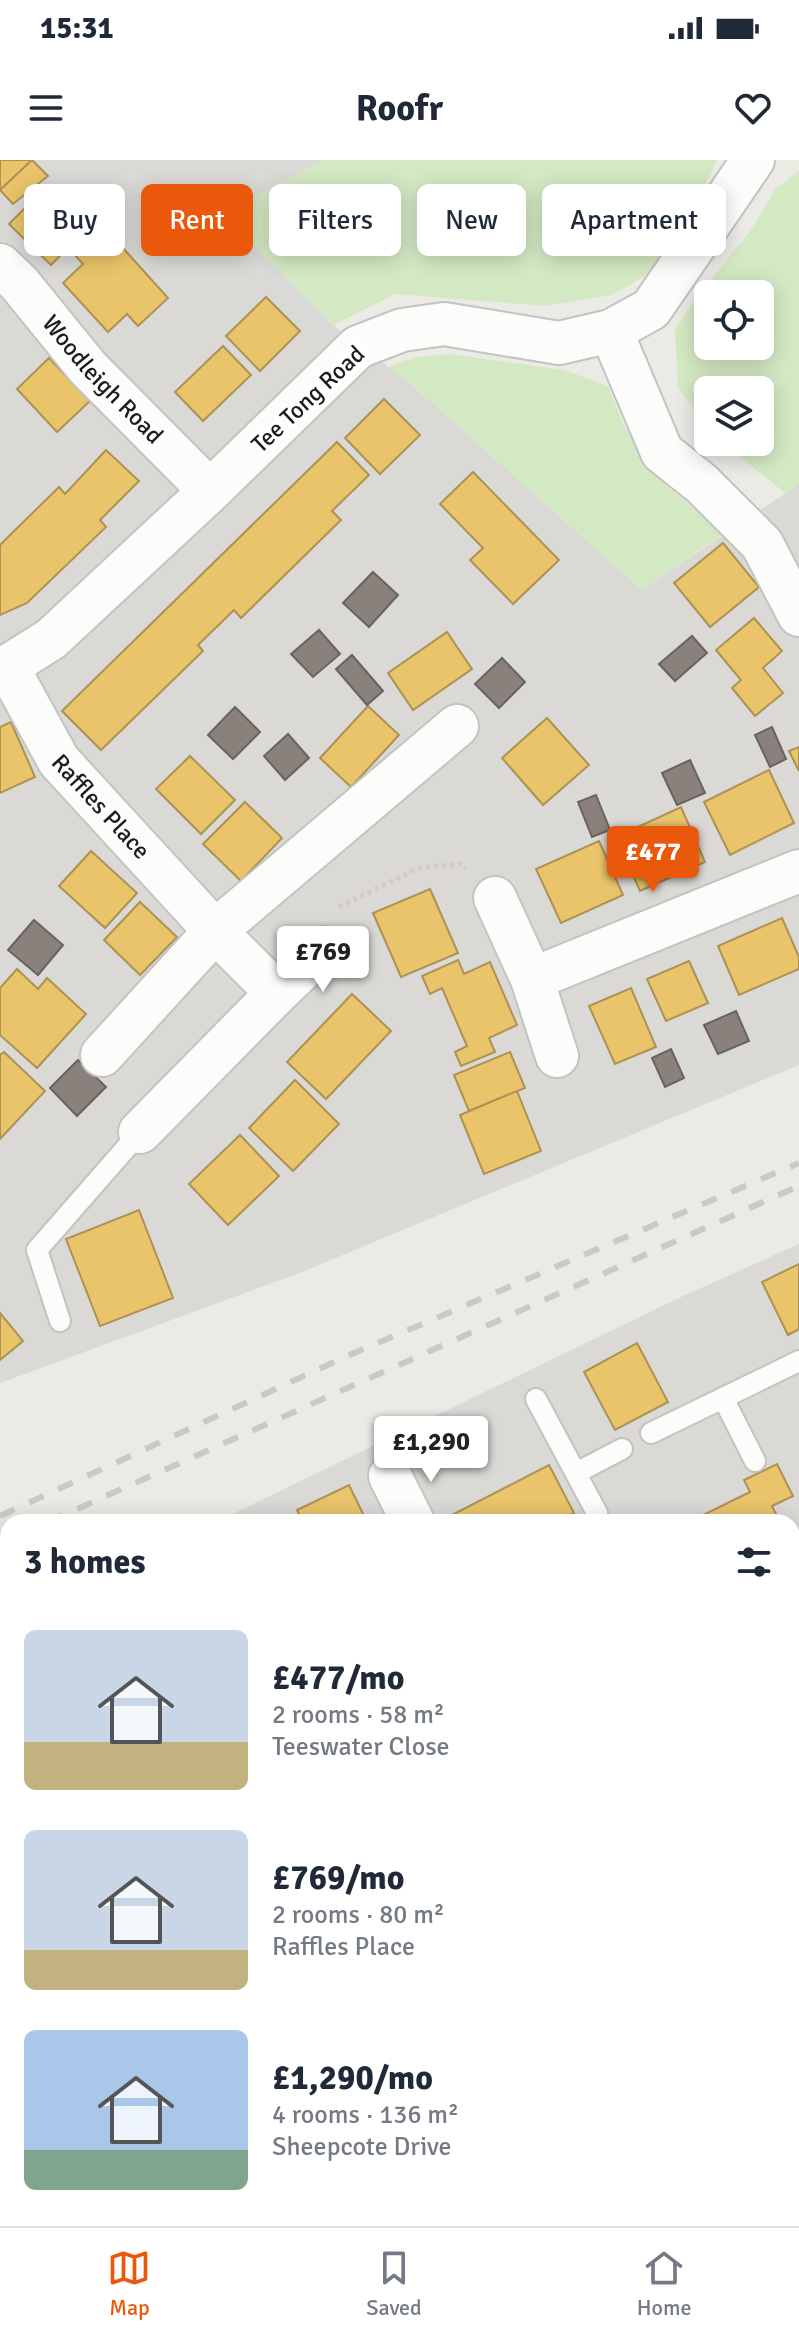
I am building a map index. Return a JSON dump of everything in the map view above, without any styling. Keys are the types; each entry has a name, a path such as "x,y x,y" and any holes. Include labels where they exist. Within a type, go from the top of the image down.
{"street":[{"name":"Tee Tong Road","path":"4,670 51,639 358,347 402,330 444,324 559,343 611,331 651,309 753,160"},
{"name":"Woodleigh Road","path":"0,265 19,283 88,368 210,491"},
{"path":"611,331 662,452 702,484 762,544 799,615"},
{"name":"Raffles Place","path":"4,670 59,761 215,931 277,993"},
{"path":"102,1055 215,931 457,726"},
{"path":"532,979 799,871"},
{"path":"495,898 532,979 557,1056"},
{"path":"140,1132 277,993 328,929"},
{"path":"390,1476 409,1514"}],"lane":[{"path":"60,1321 37,1250 140,1132"},
{"path":"651,1433 799,1361"},
{"path":"723,1398 755,1461"},
{"path":"536,1399 597,1514"},
{"path":"576,1473 622,1449"}],"path":[{"path":"328,929 419,868 461,864 495,898"}],"shaded area":[{"path":"0,160 323,160 280,184 269,184 269,190 253,199 253,184 141,184 141,256 253,256 253,244 333,325 412,385 642,590 799,484 799,1065 302,1272 0,1383"},
{"path":"799,1244 799,1514 233,1514 683,1296"}],"green space":[{"path":"323,160 717,160 705,184 542,184 542,256 665,256 658,268 612,295 545,306 395,294 333,325 253,245 253,198 269,190 269,256 401,256 401,184 279,184"},
{"path":"799,171 799,484 785,493 739,456 774,456 774,376 694,376 694,408 678,388 675,329 694,301 694,360 774,360 774,280 710,280 751,230 776,188"},
{"path":"450,354 564,370 608,386 624,426 659,479 723,534 642,590 388,367 416,357"}],"building: Homes":[{"path":"0,160 32,160 0,190"},
{"path":"32,160 48,176 38,184 24,184 24,195 13,204 0,190"},
{"path":"24,209 24,239 9,224"},
{"path":"125,250 168,298 138,326 127,314 108,332 63,283 83,264 76,256 125,256"},
{"path":"42,256 60,256 51,265"},
{"path":"266,297 300,331 260,371 226,336"},
{"path":"223,346 251,375 203,421 175,392"},
{"path":"49,358 90,401 57,432 17,389"},
{"path":"384,399 420,435 380,474 345,438"},
{"path":"337,442 369,475 332,511 341,520 241,618 234,610 198,645 203,651 101,750 62,711"},
{"path":"106,450 139,481 100,520 106,527 27,603 0,615 0,545 59,487 65,494"},
{"path":"473,472 559,560 513,604 470,560 483,548 440,504"},
{"path":"723,543 759,587 710,627 674,583"},
{"path":"754,618 782,651 763,668 783,693 755,716 732,688 741,680 716,650"},
{"path":"447,632 472,669 413,710 388,673"},
{"path":"368,706 399,735 351,787 320,758"},
{"path":"547,718 589,765 543,805 502,758"},
{"path":"11,722 35,777 0,793 0,727"},
{"path":"799,747 799,771 789,751"},
{"path":"190,756 235,800 201,834 156,789"},
{"path":"769,770 794,823 730,855 704,802"},
{"path":"245,802 282,838 241,881 203,844"},
{"path":"681,807 705,862 640,891 616,837"},
{"path":"599,841 623,895 561,923 536,869"},
{"path":"91,851 137,893 105,928 59,886"},
{"path":"430,889 458,953 401,977 373,913"},
{"path":"140,902 177,937 140,975 104,940"},
{"path":"782,918 799,957 799,969 739,995 718,946"},
{"path":"458,960 464,974 490,962 517,1025 489,1038 495,1052 461,1066 455,1052 467,1046 442,988 430,994 422,976"},
{"path":"689,961 708,1003 666,1021 647,979"},
{"path":"17,969 38,989 47,978 86,1014 37,1068 0,1035 0,988"},
{"path":"631,988 656,1047 615,1064 589,1006"},
{"path":"352,994 391,1031 326,1099 287,1062"},
{"path":"4,1052 45,1091 0,1139 0,1055"},
{"path":"510,1052 525,1088 469,1111 454,1075"},
{"path":"295,1080 339,1124 293,1171 249,1128"},
{"path":"517,1091 541,1151 484,1174 460,1115"},
{"path":"240,1135 279,1176 228,1225 189,1184"},
{"path":"139,1210 173,1298 100,1326 66,1239"},
{"path":"799,1264 799,1329 788,1335 762,1282"},
{"path":"0,1313 23,1341 0,1360"},
{"path":"637,1343 668,1402 615,1430 584,1372"},
{"path":"777,1464 793,1496 772,1506 776,1514 705,1514 750,1492 744,1480"},
{"path":"549,1465 574,1513 572,1514 454,1514"},
{"path":"349,1485 363,1514 299,1514 297,1510"}],"building: Industry":[{"path":"373,572 398,595 369,627 343,603"},
{"path":"319,630 340,654 313,677 291,654"},
{"path":"692,636 707,653 675,681 659,664"},
{"path":"352,655 383,691 367,705 336,669"},
{"path":"502,658 525,682 499,708 475,684"},
{"path":"235,707 260,732 233,759 208,735"},
{"path":"772,727 786,759 770,767 755,735"},
{"path":"288,734 309,758 285,780 264,756"},
{"path":"690,760 705,793 677,805 662,773"},
{"path":"596,795 610,830 592,837 578,802"},
{"path":"34,920 63,945 38,975 8,950"},
{"path":"736,1011 749,1041 718,1054 704,1025"},
{"path":"671,1049 684,1078 665,1087 652,1058"},
{"path":"78,1060 106,1087 77,1116 50,1088"}],"railway":[{"path":"4,1514 345,1357 799,1163"},
{"path":"66,1514 799,1186"}]}
